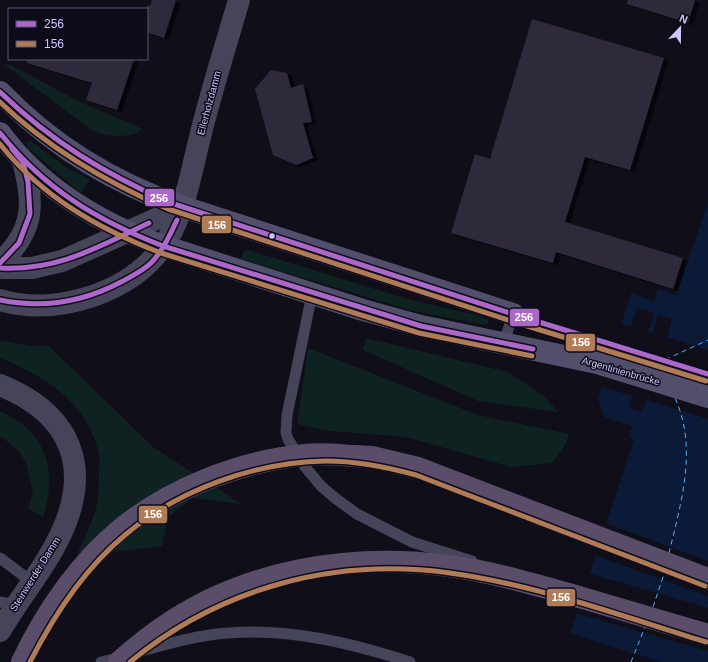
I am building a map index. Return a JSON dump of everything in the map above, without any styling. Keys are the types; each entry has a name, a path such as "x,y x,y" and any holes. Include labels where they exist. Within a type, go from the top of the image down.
{"main road":[{"path":"22,662 53,605 88,562 121,529 157,504 224,474 261,463 305,455 372,457 418,468 708,579"},
{"path":"120,662 162,628 223,595 265,580 309,568 364,562 422,563 482,572 518,580 708,635"}],"street":[{"name":"Ellerholzdamm","path":"0,300 25,306 63,303 82,299 104,292 138,273 153,260 163,246 177,205 206,114 239,0"},
{"path":"0,92 35,126 75,155 121,181 177,205 513,314"},
{"name":"Argentinienbrücke","path":"0,133 23,162 74,204 127,233 312,294 421,326 597,363 708,397"},
{"path":"0,262 19,243 30,214 28,182 23,162"},
{"path":"0,268 17,269 46,266 62,261 127,233 177,205"},
{"name":"Steinwerder Damm","path":"0,385 38,404 58,424 71,450 74,482 73,500 66,522 32,582 8,604 0,631"}],"lane":[{"path":"312,294 287,415 286,432 306,468 321,486 335,498 379,526 412,542 518,576"},
{"path":"504,343 513,314"},
{"path":"0,558 32,582"},
{"path":"101,662 182,640 227,633 265,632 315,637 365,648 410,662"}],"green space":[{"path":"3,64 11,65 80,102 143,129 125,136 105,135 93,131"},
{"path":"30,140 64,166 90,179 81,193 28,148 26,143"},
{"path":"245,249 411,300 481,316 488,320 489,324 485,325 410,310 241,259"},
{"path":"366,338 508,372 544,396 558,412 478,401 363,350"},
{"path":"0,340 31,346 49,346 153,447 241,504 192,498 168,517 162,546 76,557 96,509 99,484 99,454 93,436 85,420 75,406 62,394 33,373 0,358"},
{"path":"308,348 478,415 569,434 566,444 552,463 511,467 406,437 330,431 297,424"},
{"path":"0,411 16,420 29,430 45,454 49,483 43,517 28,508 33,493 26,462 17,449 0,436"}],"water":[{"path":"708,203 708,662 561,662 634,439 629,437 632,426 604,417 598,399 631,293 654,301 658,289 676,295"}],"pier":[{"path":"637,308 654,313 648,332 653,333 658,315 672,319 667,337 708,350 708,419 646,400 642,412 629,408 632,396 600,386 619,323 631,326"},
{"path":"605,523 708,561 708,596 594,555"},
{"path":"588,573 708,608 708,651 575,613"},
{"path":"568,633 662,662 559,662"}],"building":[{"path":"152,0 176,0 164,38 148,32 147,5 150,6"},
{"path":"628,0 695,0 688,23 627,4"},
{"path":"532,19 664,58 630,170 585,157 565,222 683,258 673,289 556,252 553,263 451,233 475,154 490,159"},
{"path":"27,60 134,60 117,110 86,100 92,83 27,63"},
{"path":"271,70 287,73 291,88 303,84 312,122 303,123 313,158 296,165 273,155 255,89"}],"ferry route":[{"path":"662,372 658,363 708,340"},
{"path":"669,553 682,495 686,456 682,417 675,398"},
{"path":"653,607 664,574"},
{"path":"631,662 645,627"}],"transit line":[{"name":"256","path":"0,92 39,126 80,155 124,180 171,203 513,314 708,374"},
{"name":"156","path":"0,102 38,135 79,163 122,188 168,209 511,321 706,381"},
{"name":"256","path":"0,133 35,171 73,201 94,214 163,246 421,326 533,349"},
{"name":"156","path":"0,144 16,163 53,195 94,222 138,244 161,253 419,333 532,356"},
{"name":"256","path":"0,263 19,243 30,214 28,182 23,162 12,149"},
{"name":"256","path":"0,300 16,303 47,304 77,299 107,289 137,273 152,262 169,237 177,220"},
{"name":"256","path":"0,268 41,266 77,256 149,223"},
{"name":"156","path":"30,662 49,627 83,578 110,548 146,519 169,504 220,481 246,473 299,463 326,461 360,463 416,475 705,586"},
{"name":"156","path":"130,662 165,636 202,615 240,597 280,584 322,575 364,570 407,569 483,578 579,602 706,642"}]}
